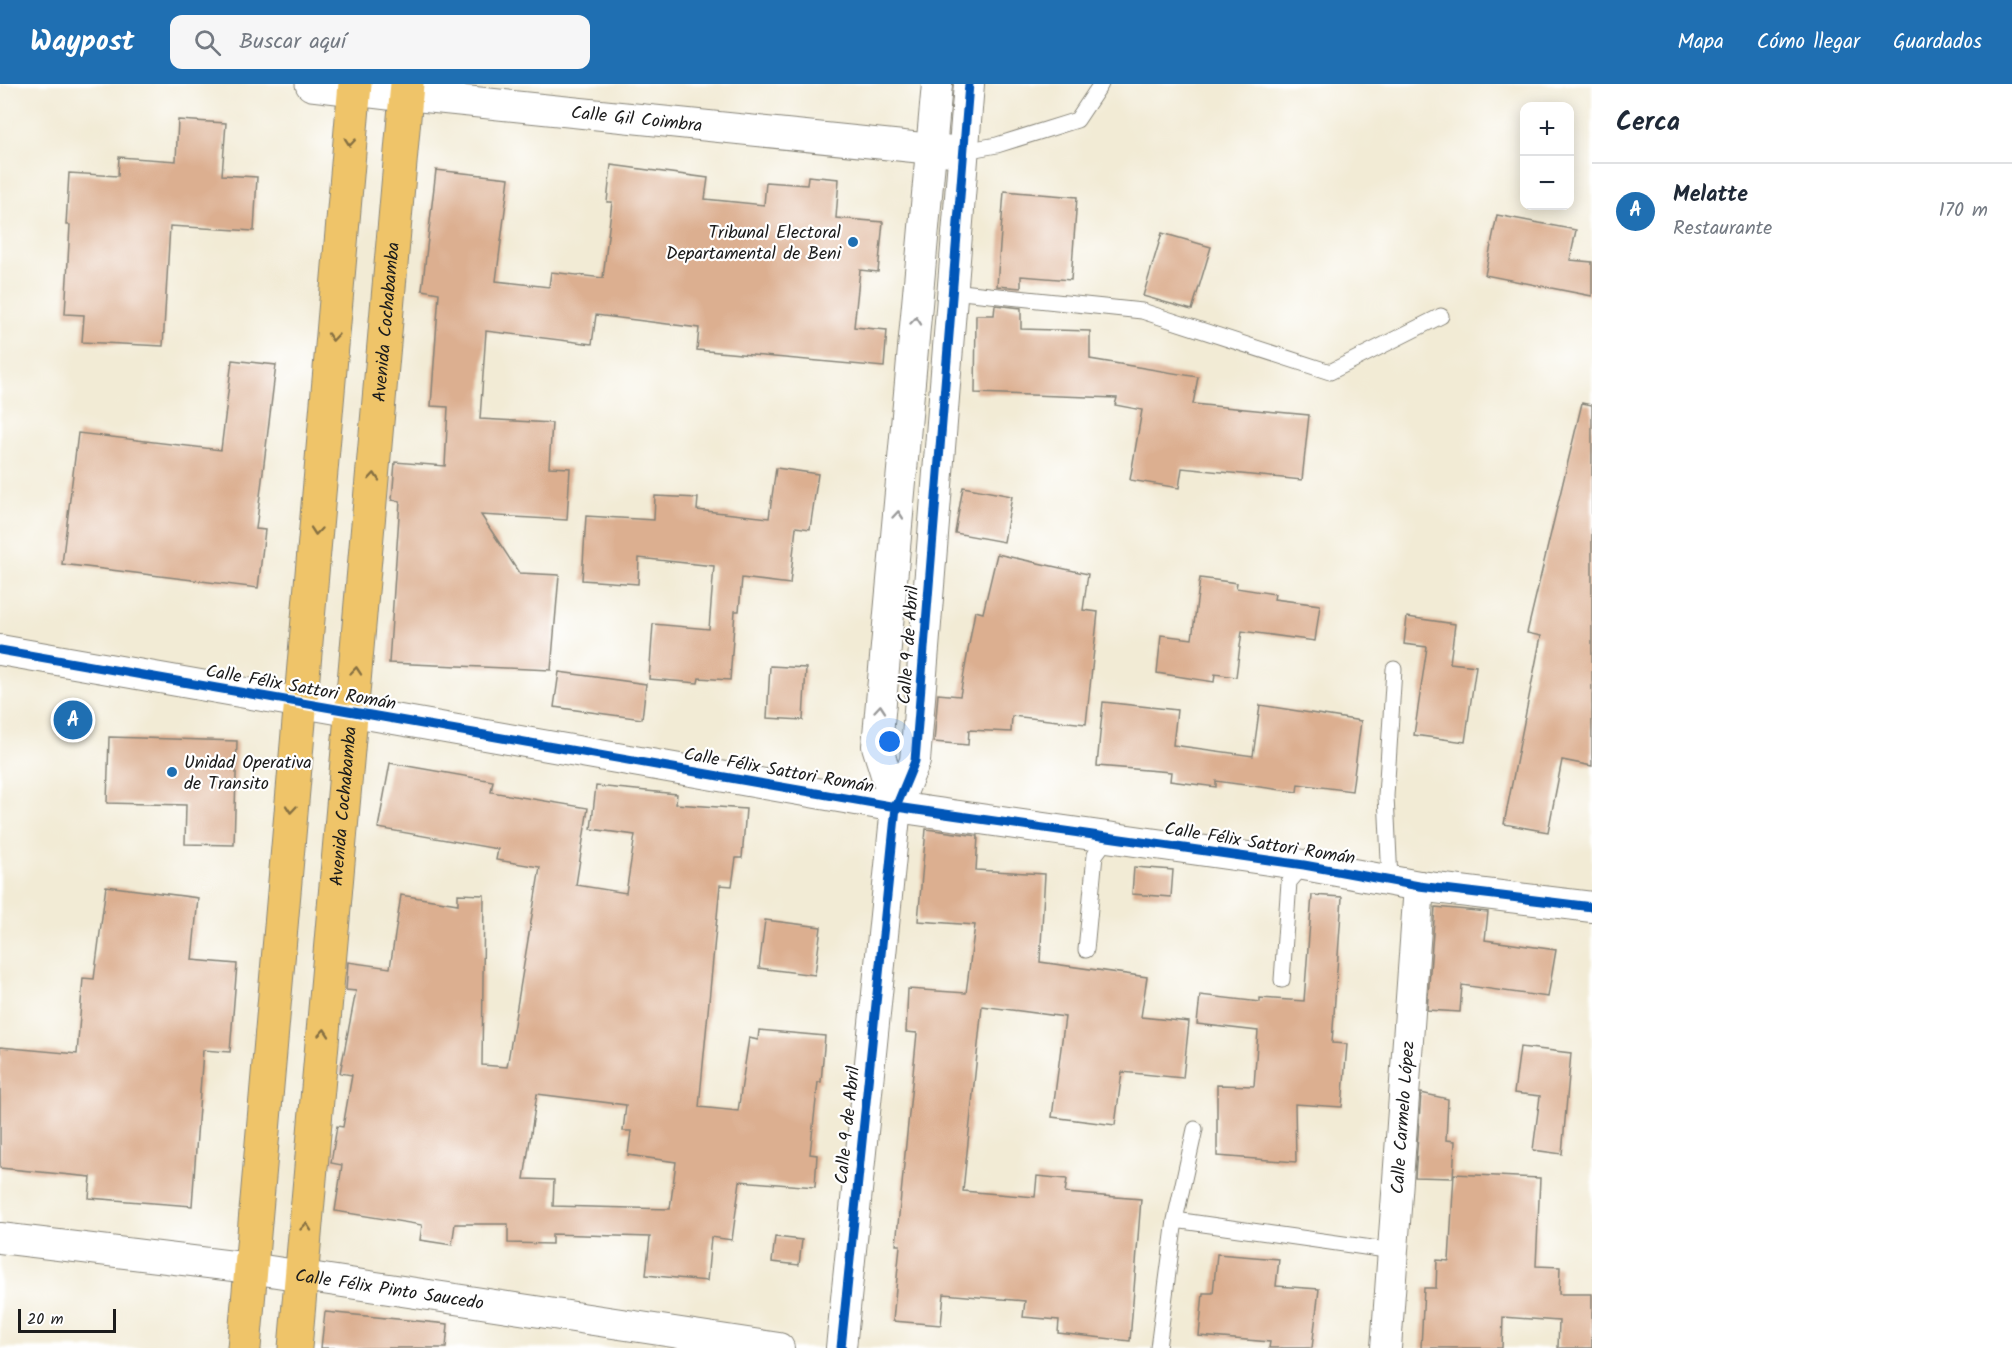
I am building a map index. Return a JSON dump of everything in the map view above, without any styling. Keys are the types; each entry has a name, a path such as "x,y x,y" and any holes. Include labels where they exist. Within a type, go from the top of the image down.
{"main road":[{"path":"243,1348 355,86"},
{"name":"Avenida Cochabamba","path":"295,1348 407,89"}],"street":[{"name":"Calle Gil Coimbra","path":"312,84 407,89 932,151 963,151"},
{"name":"Calle 9 de Abril","path":"896,807 877,746 937,84"},
{"name":"Calle 9 de Abril","path":"841,1348 896,807 915,761 969,84"},
{"name":"Calle Félix Sattori Román","path":"0,650 896,807 1304,865 1419,886 1592,907"},
{"name":"Calle Carmelo López","path":"1386,1348 1419,886"},
{"name":"Calle Félix Pinto Saucedo","path":"0,1238 302,1275 780,1348"}],"lane":[{"path":"963,151 997,146 1077,120 1101,84"},
{"path":"952,291 1142,311 1330,372 1442,316"},
{"path":"1390,881 1386,796 1394,669"},
{"path":"1086,950 1095,855 1109,836"},
{"path":"1282,980 1289,882 1304,865"},
{"path":"1158,1348 1175,1220 1195,1129"},
{"path":"1175,1220 1393,1251"}],"building":[{"path":"178,120 226,123 222,175 257,177 254,231 170,226 163,346 82,342 84,315 65,314 70,225 66,225 69,173 118,176 119,157 176,161"},
{"path":"611,165 708,178 705,199 764,205 766,182 807,185 808,176 839,179 836,218 883,222 878,272 860,270 854,327 887,330 884,367 697,350 699,328 596,315 592,344 486,331 480,419 552,423 549,467 570,468 567,520 481,515 519,573 559,575 551,670 389,663 400,501 392,500 395,462 445,466 448,407 431,406 439,293 422,290 436,170 509,178 496,281 549,287 551,272 603,278 612,202 607,202"},
{"path":"1004,191 1077,197 1071,280 1021,276 1021,288 997,286"},
{"path":"1497,215 1576,230 1570,260 1592,262 1592,296 1485,275"},
{"path":"1162,233 1211,247 1192,310 1143,296"},
{"path":"995,305 1021,308 1021,329 1090,331 1090,359 1198,377 1193,404 1309,415 1302,480 1182,468 1179,488 1130,480 1142,410 1115,405 1117,398 975,393 976,315 994,315"},
{"path":"232,360 276,365 256,529 265,530 258,588 62,564 78,433 221,450"},
{"path":"1582,403 1592,405 1592,766 1562,760 1548,832 1504,824 1541,636 1527,633"},
{"path":"776,468 818,474 810,529 796,527 790,584 742,578 739,611 735,611 730,680 699,678 698,683 649,679 653,624 709,629 714,566 639,558 638,584 582,580 586,516 654,520 655,496 698,498 697,510 769,518"},
{"path":"963,487 1012,496 1004,542 955,533"},
{"path":"997,554 1088,574 1083,610 1098,612 1086,724 1012,716 1011,732 969,730 968,745 934,742 938,694 960,696 975,611 983,613"},
{"path":"1200,578 1237,583 1236,588 1275,594 1274,599 1320,605 1315,641 1242,631 1236,677 1215,674 1214,682 1157,673 1161,635 1192,639"},
{"path":"1407,617 1455,624 1450,663 1476,666 1465,742 1414,735 1427,647 1404,644"},
{"path":"770,666 806,668 803,720 767,718"},
{"path":"559,672 646,684 642,719 554,707"},
{"path":"1103,702 1177,710 1173,745 1253,756 1260,705 1361,721 1352,791 1298,784 1297,792 1216,781 1216,787 1170,781 1171,772 1097,766"},
{"name":"Unidad Operativa de Transito","path":"109,737 237,741 234,845 185,844 186,805 107,803"},
{"path":"390,763 493,781 491,792 588,808 576,885 626,893 635,835 591,829 596,786 677,794 676,804 746,809 742,858 736,858 732,886 720,885 699,1107 738,1111 749,1038 758,1040 759,1030 825,1036 821,1082 818,1082 810,1154 817,1155 815,1187 740,1181 732,1240 711,1237 707,1281 646,1275 650,1237 552,1234 552,1244 508,1243 508,1224 455,1224 452,1245 420,1240 422,1225 335,1211 342,1165 331,1163 337,1126 343,1127 352,1075 340,1073 356,991 346,990 348,962 390,968 401,895 458,904 458,894 484,895 482,1065 507,1067 540,867 496,860 498,849 378,828","holes":["537,1094 626,1105 623,1131 631,1131 628,1155 676,1162 670,1209 553,1206 554,1180 524,1179"]},
{"path":"926,829 978,836 976,870 1045,874 1040,962 1147,977 1141,1017 1189,1022 1183,1078 1122,1072 1115,1125 1052,1117 1065,1017 982,1006 963,1191 1035,1197 1037,1176 1067,1179 1065,1193 1141,1199 1130,1341 1058,1333 1059,1320 1023,1317 1025,1301 944,1294 941,1325 893,1321 900,1245 896,1245 917,1033 906,1032 908,989 966,993 975,925 918,921"},
{"path":"1134,867 1173,870 1171,897 1132,894"},
{"path":"106,886 198,898 192,960 237,964 230,1052 203,1050 192,1206 89,1198 91,1177 0,1168 0,1047 77,1054 83,978 94,979"},
{"path":"1312,895 1342,897 1332,1043 1347,1044 1342,1107 1295,1104 1296,1162 1217,1156 1217,1085 1254,1086 1258,1031 1197,1024 1200,995 1260,1002 1260,998 1304,1001"},
{"path":"1435,907 1488,912 1485,940 1556,950 1548,997 1462,985 1460,1012 1427,1010"},
{"path":"765,920 821,927 815,975 759,968"},
{"path":"1520,1047 1571,1053 1562,1154 1533,1150 1540,1096 1514,1093"},
{"path":"1421,1093 1448,1099 1446,1140 1455,1141 1453,1178 1415,1177"},
{"path":"1454,1174 1540,1178 1536,1266 1560,1267 1559,1294 1592,1294 1592,1348 1558,1348 1559,1321 1503,1317 1502,1348 1421,1348 1424,1288 1436,1288 1437,1260 1449,1261"},
{"path":"775,1237 802,1240 799,1265 772,1262"},
{"path":"1217,1254 1279,1259 1276,1286 1319,1289 1312,1348 1269,1348 1270,1342 1199,1336 1203,1293 1213,1293"},
{"path":"325,1312 448,1324 446,1348 321,1348"}],"cycle path":[{"path":"841,1348 896,807 915,761 969,84"},
{"path":"0,650 896,807 1304,865 1419,886 1592,907"}],"place":[{"name":"Tribunal Electoral Departamental de Beni","path":"853,242"},
{"name":"Melatte","path":"73,720"},
{"name":"Unidad Operativa de Transito","path":"172,772"}]}
